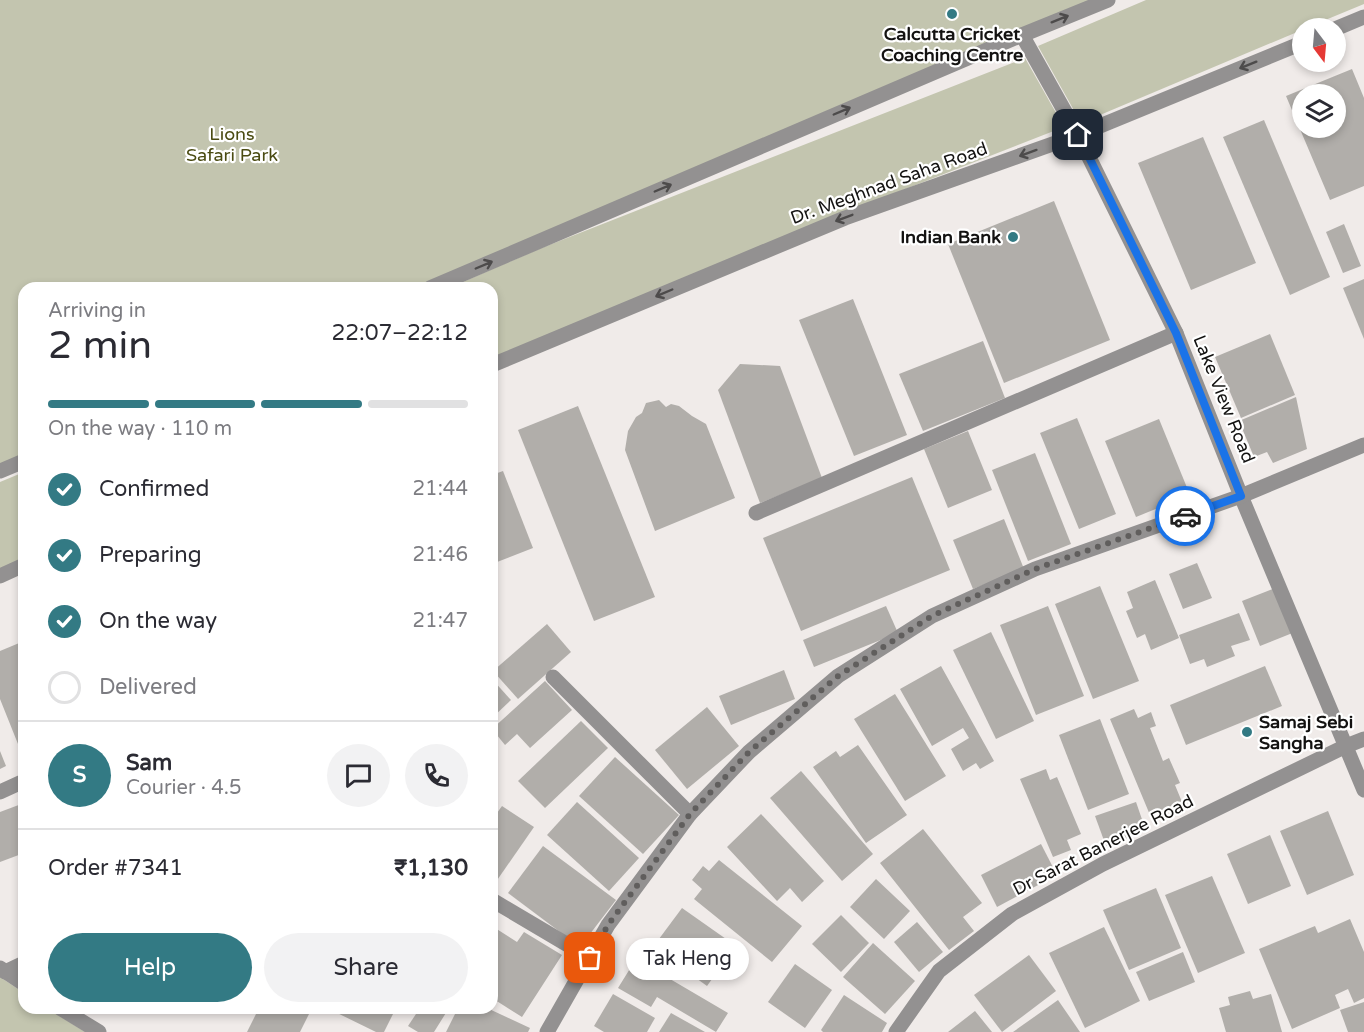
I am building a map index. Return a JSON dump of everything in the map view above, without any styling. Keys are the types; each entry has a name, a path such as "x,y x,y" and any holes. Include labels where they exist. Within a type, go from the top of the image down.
{"street":[{"path":"444,282 1108,0"},
{"path":"1346,24 1364,17"},
{"name":"Lake View Road","path":"1022,35 1078,135 1176,333 1241,496 1364,790"},
{"name":"Dr. Meghnad Saha Road","path":"498,363 845,218 1078,135 1292,47"},
{"path":"756,513 1176,333"},
{"path":"547,1032 608,925 690,814 749,752 838,676 932,616 1035,569 1241,496 1364,445"},
{"path":"0,471 18,464"},
{"path":"0,576 18,568"},
{"path":"553,677 690,814"},
{"name":"Dr Sarat Banerjee Road","path":"896,1032 939,971 1012,914 1103,864 1364,739"},
{"path":"0,792 18,784"},
{"path":"498,904 590,958"},
{"path":"2,970 18,965"},
{"path":"2,970 18,980"},
{"path":"70,1014 99,1032"}],"green space":[{"name":"Lions Safari Park","path":"0,0 1106,0 875,95 436,282 18,282 18,460 0,468"},
{"path":"1146,0 1364,0 1364,4 1330,18 1292,18 1292,34 1081,123 1038,46"},
{"path":"1025,58 1064,127 829,219 498,357 498,282 463,282 539,249"},
{"path":"18,474 18,563 0,571 0,482"},
{"path":"0,977 18,989 18,1014 56,1014 85,1032 0,1032"}],"building":[{"path":"1352,69 1364,98 1364,186 1330,200 1304,138 1346,138 1346,84 1315,84"},
{"path":"1292,94 1292,110 1286,96"},
{"path":"1264,120 1330,277 1290,295 1223,137"},
{"path":"1203,137 1256,263 1191,290 1138,163"},
{"path":"1054,201 1110,340 1004,383 948,244"},
{"path":"1344,224 1361,266 1343,273 1326,232"},
{"path":"1364,279 1364,339 1343,288"},
{"path":"853,299 907,435 854,456 799,320"},
{"path":"1270,334 1295,395 1241,418 1215,357"},
{"path":"983,341 1005,398 923,431 899,374"},
{"path":"740,364 780,366 822,478 760,503 718,390"},
{"path":"1296,397 1307,449 1273,463 1267,452 1254,457 1239,421"},
{"path":"659,400 666,407 671,404 679,406 706,424 735,498 655,531 625,450 628,431 636,417 642,413 646,403"},
{"path":"578,406 655,597 594,621 518,430"},
{"path":"1077,418 1116,514 1079,529 1040,433"},
{"path":"1159,419 1190,495 1136,517 1105,441"},
{"path":"968,431 992,490 948,508 924,449"},
{"path":"1035,453 1071,544 1028,561 992,470"},
{"path":"503,471 533,548 498,562 498,473"},
{"path":"912,477 950,570 801,631 763,538"},
{"path":"1004,519 1024,569 973,589 953,540"},
{"path":"1197,563 1212,598 1183,609 1169,574"},
{"path":"1155,580 1179,638 1151,650 1145,634 1137,638 1126,611 1133,608 1127,592"},
{"path":"1100,586 1139,681 1093,699 1055,604"},
{"path":"1278,587 1295,632 1260,646 1242,601"},
{"path":"886,606 898,633 814,667 803,640"},
{"path":"1048,606 1084,696 1036,715 1000,625"},
{"path":"1239,613 1250,640 1231,646 1235,656 1207,667 1204,659 1190,664 1179,635"},
{"path":"547,624 571,652 518,699 498,677 498,667"},
{"path":"991,632 1034,721 996,739 953,650"},
{"path":"18,644 18,744 0,699 0,651"},
{"path":"941,666 994,761 980,769 976,763 963,771 951,749 969,738 963,728 932,746 900,689"},
{"path":"1265,666 1282,706 1186,745 1170,705"},
{"path":"784,670 795,699 731,725 719,696"},
{"path":"545,681 572,710 530,748 517,734 505,745 498,736 498,724"},
{"path":"498,686 511,700 498,712"},
{"path":"895,694 946,776 905,801 854,719"},
{"path":"707,707 739,746 687,789 655,750"},
{"path":"1134,709 1138,718 1151,712 1156,726 1150,728 1163,761 1169,758 1180,783 1175,785 1182,802 1150,815 1110,719"},
{"path":"1100,719 1129,794 1088,810 1059,735"},
{"path":"581,721 608,748 545,808 518,781"},
{"path":"858,745 907,815 866,843 813,767 836,751 840,757"},
{"path":"0,751 6,766 0,769"},
{"path":"615,757 679,815 643,854 579,796"},
{"path":"1046,769 1050,780 1057,777 1081,834 1067,840 1071,850 1053,857 1020,779"},
{"path":"801,771 873,854 842,881 770,798"},
{"path":"577,802 639,858 609,891 547,835"},
{"path":"1136,802 1146,831 1106,846 1095,816"},
{"path":"18,805 18,855 0,862 0,812"},
{"path":"502,806 534,827 498,879 498,812"},
{"path":"1328,811 1354,875 1307,895 1280,831"},
{"path":"761,814 824,881 802,902 790,888 777,901 727,847"},
{"path":"923,829 982,903 963,917 974,931 949,950 880,863"},
{"path":"1270,835 1291,886 1248,904 1227,854"},
{"path":"1041,844 1057,875 997,907 981,875"},
{"path":"543,846 616,900 580,947 508,893"},
{"path":"719,860 802,926 772,962 694,899 702,889 692,880 703,866 709,871"},
{"path":"1212,876 1245,953 1198,973 1165,895"},
{"path":"876,879 910,911 884,939 850,907"},
{"path":"1156,888 1181,948 1129,970 1103,910"},
{"path":"682,908 736,946 707,986 653,947"},
{"path":"841,915 869,943 841,972 812,944"},
{"path":"1350,919 1364,952 1364,998 1354,1003 1348,989 1335,995 1340,1008 1292,1029 1259,949 1315,926 1318,933"},
{"path":"917,922 943,952 919,972 894,942"},
{"path":"1104,927 1140,1001 1085,1028 1049,953"},
{"path":"498,930 517,942 524,932 562,955 522,1017 498,1002"},
{"path":"873,943 915,981 885,1014 843,977"},
{"path":"1183,952 1195,982 1149,1001 1136,972"},
{"path":"1029,955 1056,991 1002,1032 974,995"},
{"path":"636,959 728,1013 716,1032 657,997 651,1007 618,988"},
{"path":"795,964 832,990 805,1028 768,1002"},
{"path":"1250,991 1253,999 1271,994 1282,1032 1226,1032 1219,1008 1230,1005 1228,997"},
{"path":"613,994 655,1018 647,1032 604,1032 594,1026"},
{"path":"844,995 887,1023 882,1032 823,1032 821,1030"},
{"path":"1058,1000 1080,1032 1013,1032"},
{"path":"1364,1002 1364,1032 1348,1032 1340,1010"},
{"path":"975,1011 992,1032 948,1032"},
{"path":"498,1013 530,1028 528,1032 446,1032 455,1014"},
{"path":"671,1013 705,1032 659,1032"},
{"path":"256,1014 309,1014 300,1032 247,1032"},
{"path":"339,1014 393,1014 384,1032 376,1032"},
{"path":"416,1014 445,1014 434,1032 418,1032 408,1026"}],"way so far":[{"path":"590,958 608,925 690,814 749,752 838,676 932,616 1035,569 1185,516"}],"place":[{"name":"Calcutta Cricket Coaching Centre","path":"952,14"},
{"name":"Indian Bank","path":"1013,237"},
{"name":"Samaj Sebi Sangha","path":"1247,732"},
{"name":"Tak Heng","path":"590,958"}],"route":[{"path":"1078,135 1176,333 1241,496 1185,516"}]}
